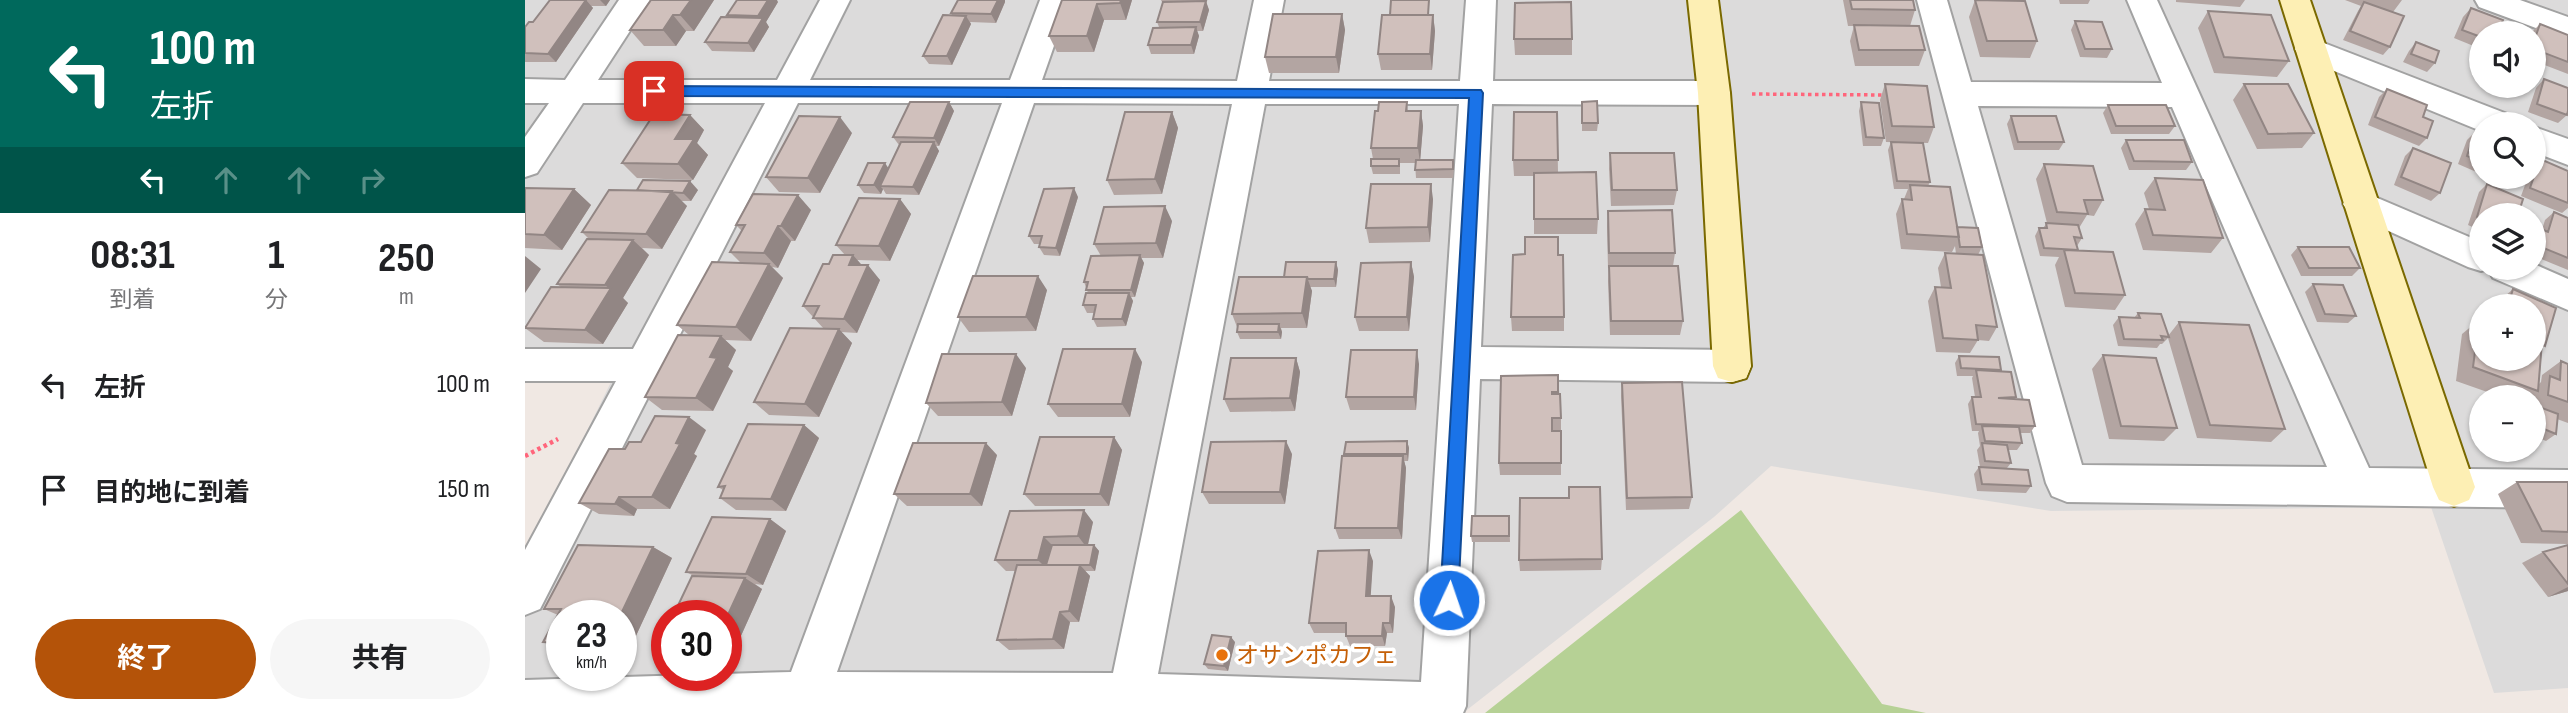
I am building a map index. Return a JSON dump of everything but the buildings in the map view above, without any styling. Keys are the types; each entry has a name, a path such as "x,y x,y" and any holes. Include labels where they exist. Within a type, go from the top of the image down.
{"street":[{"path":"525,164 635,0"},
{"path":"525,594 835,0"},
{"path":"806,695 1055,0"},
{"path":"1132,696 1269,0"},
{"path":"525,703 806,695 1132,696 1443,706 1481,0"},
{"path":"1461,363 1732,366 1713,93 1703,0"},
{"path":"1931,0 2067,483 2568,489"},
{"path":"2142,0 2355,486"},
{"path":"2295,0 2454,487"},
{"path":"2490,0 2568,29"},
{"path":"2311,49 2469,112"},
{"path":"525,91 1713,93"},
{"path":"1958,94 2184,95"},
{"path":"2546,144 2568,152"},
{"path":"2361,204 2469,252"},
{"path":"2534,280 2568,295"},
{"path":"525,365 645,365"}],"path":[{"path":"1713,93 1891,95"}],"shaded area":[{"path":"525,0 2568,0 2568,688 2494,693 2431,507 2051,511 1771,466 1714,517 1463,713 525,713 525,557 612,380 525,381"}],"green space":[{"path":"1741,510 1882,704 1926,713 1485,713"}],"place":[{"name":"オサンポカフェ","path":"1222,655"}],"route":[{"path":"654,91 1476,93 1449,600"}]}
